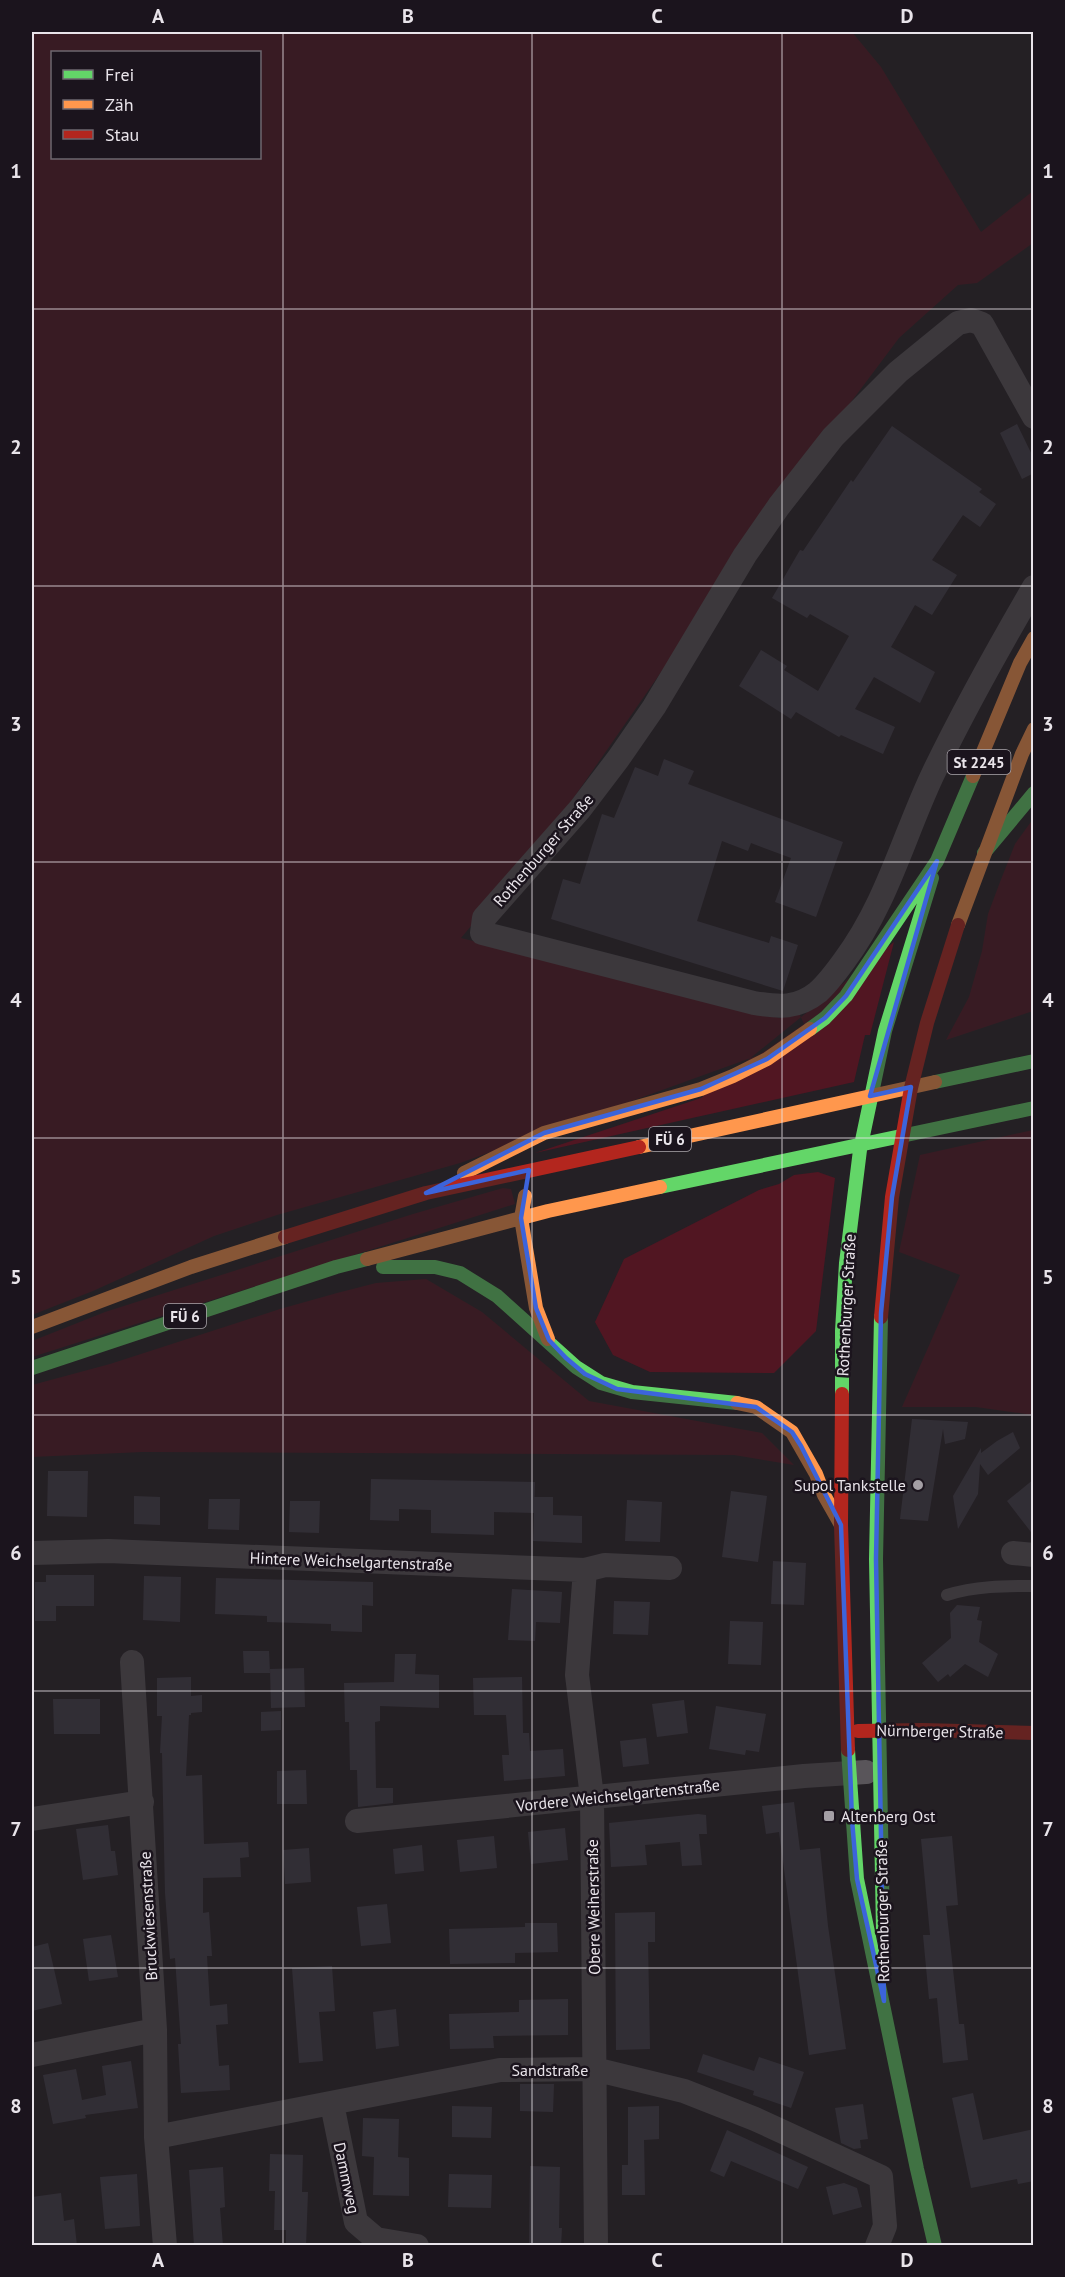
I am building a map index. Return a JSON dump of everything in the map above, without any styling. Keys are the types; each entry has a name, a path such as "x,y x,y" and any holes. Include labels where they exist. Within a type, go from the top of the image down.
{"main road":[{"name":"Rothenburger Straße","path":"935,2246 917,2169 858,1879 849,1773 841,1525 842,1331 846,1263 870,1097 906,956 937,861 1020,663 1034,638"},
{"name":"Rothenburger Straße","path":"884,2001 876,1559 881,1314 892,1197 907,1109 927,1023 952,941 984,853 1034,729"},
{"path":"984,853 1034,793"},
{"path":"426,1193 544,1133 701,1089 767,1059 825,1018 846,996 937,861"},
{"name":"FÜ 6","path":"32,1327 191,1267 426,1193 1034,1061"},
{"name":"FÜ 6","path":"32,1368 336,1267 521,1218 1034,1108"},
{"path":"529,1170 521,1218 536,1308 549,1340"},
{"path":"336,1267 435,1267 460,1273 498,1296 585,1374 617,1389 654,1395 725,1400 756,1407 792,1432 841,1525"},
{"name":"Nürnberger Straße","path":"847,1731 1034,1733"}],"street":[{"name":"Rothenburger Straße","path":"1034,417 982,324 971,320 958,323 898,372 833,437 779,506 712,608 654,707 580,809 484,918 482,933 754,1003 780,1008 796,1005 808,999 831,978 852,951 870,920 890,880 931,778 966,706 1034,587"},
{"name":"Hintere Weichselgartenstraße","path":"32,1553 108,1551 585,1570 605,1565 670,1568"},
{"name":"Obere Weiherstraße","path":"585,1570 577,1674 592,1797 596,2246"},
{"name":"Bruckwiesenstraße","path":"132,1662 155,2030 156,2137 165,2246"},
{"name":"Vordere Weichselgartenstraße","path":"357,1821 880,1770"},
{"path":"32,1818 142,1802"},
{"path":"32,2055 155,2030"},
{"name":"Sandstraße","path":"156,2137 500,2070 594,2069 684,2091 755,2119 881,2177 881,2236"},
{"name":"Dammweg","path":"332,2104 356,2222 376,2239 417,2246"}],"lane":[{"path":"947,1595 962,1590 981,1588 1034,1586"}],"highlighted area":[{"path":"937,861 870,1096 911,1087 892,1197 881,1313 876,1559 884,2001 857,1879 852,1820 841,1525 801,1446 792,1432 756,1407 617,1389 585,1374 566,1358 549,1340 536,1308 521,1218 529,1170 426,1193 544,1133 701,1089 767,1059 825,1018 846,996"}],"shaded area":[{"path":"32,32 852,32 881,67 981,232 1033,191 1033,243 977,283 958,285 899,338 821,442 552,829 461,938 780,1018 799,1013 804,1024 759,1055 460,1163 277,1215 214,1236 93,1291 32,1315"},
{"path":"1033,819 1033,1011 946,1040 969,997 982,951 988,914 1000,882 1015,844"},
{"path":"894,942 870,1035 865,1035 854,1082 535,1153 701,1098"},
{"path":"1033,1130 1033,1415 976,1407 902,1407 960,1275 899,1252 920,1155"},
{"path":"818,1172 835,1178 816,1331 774,1373 650,1372 613,1355 595,1322 624,1259 759,1190 779,1184 794,1175"},
{"path":"503,1188 511,1189 515,1204 32,1357 32,1341 105,1312 413,1214"},
{"path":"426,1279 482,1312 589,1401 762,1433 794,1465 734,1455 142,1452 32,1457 32,1385 110,1364 337,1293 376,1283"}],"building":[{"path":"1017,424 1034,459 1034,473 1022,479 1000,433"},
{"path":"892,426 982,489 979,492 996,504 980,527 963,515 932,560 957,575 932,615 915,605 891,647 935,672 920,703 874,677 855,709 895,727 883,754 841,735 839,737 796,712 791,719 739,686 761,650 787,666 784,670 818,691 849,636 810,614 807,618 772,598 800,550 803,551 851,480 853,482"},
{"path":"664,759 694,771 688,784 843,842 816,917 775,902 791,858 751,843 748,851 722,841 697,921 769,943 771,936 798,945 783,991 551,919 563,879 580,884 602,814 614,818 635,767 658,776"},
{"path":"912,1419 968,1422 965,1439 945,1444 943,1429 928,1521 900,1519"},
{"path":"1013,1432 1020,1448 988,1475 980,1464 978,1494 958,1529 953,1496 981,1448 981,1453"},
{"path":"48,1471 88,1471 87,1517 47,1516"},
{"path":"371,1479 535,1482 534,1497 553,1497 553,1515 582,1516 582,1543 533,1541 534,1513 494,1512 494,1535 431,1533 431,1510 399,1509 399,1521 370,1520"},
{"path":"1034,1479 1034,1536 1007,1501"},
{"path":"731,1491 767,1496 758,1562 722,1557"},
{"path":"134,1496 160,1497 160,1525 134,1524"},
{"path":"209,1499 240,1499 239,1530 208,1529"},
{"path":"627,1500 662,1502 660,1542 625,1541"},
{"path":"290,1501 320,1501 319,1533 289,1532"},
{"path":"773,1561 806,1563 804,1605 771,1604"},
{"path":"46,1575 94,1575 94,1606 56,1606 56,1621 35,1621 35,1582 46,1582"},
{"path":"144,1576 181,1577 180,1622 143,1620"},
{"path":"216,1578 373,1582 373,1606 362,1605 362,1632 331,1631 331,1624 267,1622 267,1616 215,1614"},
{"path":"512,1589 562,1592 560,1623 536,1622 535,1641 508,1640"},
{"path":"614,1601 650,1602 648,1635 613,1634"},
{"path":"957,1605 980,1607 977,1620 982,1621 979,1642 998,1654 988,1677 965,1664 950,1677 948,1674 938,1682 922,1663 951,1638 950,1613"},
{"path":"730,1621 763,1622 761,1665 728,1664"},
{"path":"243,1651 269,1651 270,1673 244,1673"},
{"path":"395,1654 416,1654 415,1674 439,1675 439,1708 380,1706 380,1721 375,1722 376,1788 393,1788 393,1803 358,1807 357,1770 350,1770 349,1722 345,1722 344,1683 394,1682"},
{"path":"304,1668 305,1707 271,1708 270,1669"},
{"path":"191,1677 191,1696 202,1695 202,1712 189,1715 186,1776 202,1775 204,1844 248,1842 249,1857 240,1858 241,1877 203,1878 203,1913 209,1912 212,1956 207,1956 210,2006 227,2004 228,2024 216,2025 219,2066 229,2065 230,2090 181,2093 178,2044 181,2044 175,1958 170,1959 165,1893 162,1753 160,1753 162,1716 157,1716 157,1678"},
{"path":"522,1677 523,1733 529,1733 530,1751 563,1749 565,1776 504,1781 502,1755 509,1755 506,1715 474,1715 473,1678"},
{"path":"53,1699 100,1699 100,1734 54,1734"},
{"path":"684,1700 688,1733 657,1737 652,1704"},
{"path":"716,1706 766,1714 759,1752 746,1750 745,1755 709,1749"},
{"path":"281,1711 281,1730 261,1731 261,1712"},
{"path":"646,1738 649,1764 623,1767 620,1741"},
{"path":"306,1770 307,1804 277,1804 277,1771"},
{"path":"794,1802 800,1850 820,1848 828,1926 846,2049 809,2055 779,1832 766,1834 762,1806"},
{"path":"706,1815 707,1834 699,1834 702,1865 682,1866 680,1842 645,1845 647,1865 611,1867 609,1823"},
{"path":"108,1825 111,1851 115,1851 118,1875 83,1880 76,1829"},
{"path":"565,1828 568,1860 531,1864 528,1832"},
{"path":"494,1836 497,1868 460,1872 457,1840"},
{"path":"952,1836 958,1905 946,1906 959,2024 964,2024 968,2060 943,2063 937,1998 929,1999 923,1935 930,1935 921,1839"},
{"path":"422,1845 424,1871 395,1874 393,1849"},
{"path":"309,1848 311,1882 285,1884 283,1850"},
{"path":"387,1904 391,1943 361,1946 357,1907"},
{"path":"655,1912 655,1942 648,1942 650,2049 616,2050 615,1913"},
{"path":"525,1923 557,1923 558,1952 515,1953 515,1963 450,1964 449,1929 525,1927"},
{"path":"111,1935 118,1977 89,1981 83,1939"},
{"path":"48,1943 62,2004 32,2011 32,1947"},
{"path":"332,1966 335,2011 319,2012 323,2061 299,2063 292,1968"},
{"path":"568,1999 568,2035 493,2036 494,2048 450,2049 449,2014 519,2012 519,2000"},
{"path":"396,2009 399,2046 376,2049 373,2012"},
{"path":"703,2054 754,2071 759,2057 804,2072 791,2108 753,2095 754,2091 697,2072"},
{"path":"131,2061 138,2108 85,2115 86,2118 53,2124 43,2075 76,2069 82,2100 106,2095 102,2066"},
{"path":"520,2084 554,2084 553,2112 520,2111"},
{"path":"973,2093 983,2140 1034,2129 1034,2181 1018,2184 1017,2179 971,2188 952,2098"},
{"path":"863,2104 868,2139 860,2140 861,2148 854,2149 841,2143 835,2108"},
{"path":"452,2106 492,2107 491,2138 452,2137"},
{"path":"659,2106 659,2139 644,2140 645,2195 622,2195 622,2165 628,2165 628,2107"},
{"path":"363,2118 399,2119 398,2157 409,2158 409,2196 373,2195 374,2157 362,2156"},
{"path":"727,2130 808,2167 798,2189 731,2161 724,2177 710,2171"},
{"path":"270,2154 303,2155 302,2192 308,2192 306,2246 286,2246 286,2230 274,2230 275,2191 269,2191"},
{"path":"530,2166 560,2167 561,2246 529,2246"},
{"path":"223,2167 225,2207 220,2208 223,2246 194,2246 189,2170"},
{"path":"137,2174 140,2226 105,2229 100,2177"},
{"path":"449,2174 492,2175 491,2208 448,2207"},
{"path":"844,2183 857,2188 862,2207 833,2215 826,2187"},
{"path":"61,2193 64,2221 74,2219 77,2246 34,2246 32,2197"}],"traffic: fast":[{"path":"810,1029 825,1018 846,996 937,861 973,776"},
{"path":"984,853 1034,793"},
{"path":"842,1394 842,1331 846,1263 860,1150 885,1031 932,878"},
{"path":"935,1082 1034,1061"},
{"path":"660,1187 1034,1108"},
{"path":"32,1368 336,1267 367,1259"},
{"path":"383,1267 435,1267 460,1273 497,1296 576,1367 601,1383 632,1392 737,1403"},
{"path":"881,1317 876,1559 883,1930"},
{"path":"848,1750 857,1879 935,2246"}],"traffic: slow":[{"path":"973,776 1020,663 1034,638"},
{"path":"958,925 1022,754 1034,729"},
{"path":"464,1173 544,1133 701,1089 733,1076 767,1059 810,1029"},
{"path":"639,1147 935,1082"},
{"path":"367,1259 548,1211 660,1187"},
{"path":"525,1196 521,1218 536,1308 548,1339"},
{"path":"32,1327 191,1267 285,1237"},
{"path":"737,1403 756,1407 792,1432 841,1525"}],"traffic: jam":[{"path":"881,1317 892,1197 911,1088 927,1023 958,925"},
{"path":"285,1237 426,1193 639,1147"},
{"path":"842,1394 841,1525 848,1750"},
{"path":"858,1731 1034,1733"}],"place":[{"name":"Supol Tankstelle","path":"918,1485"},
{"name":"Altenberg Ost","path":"829,1816"}]}
